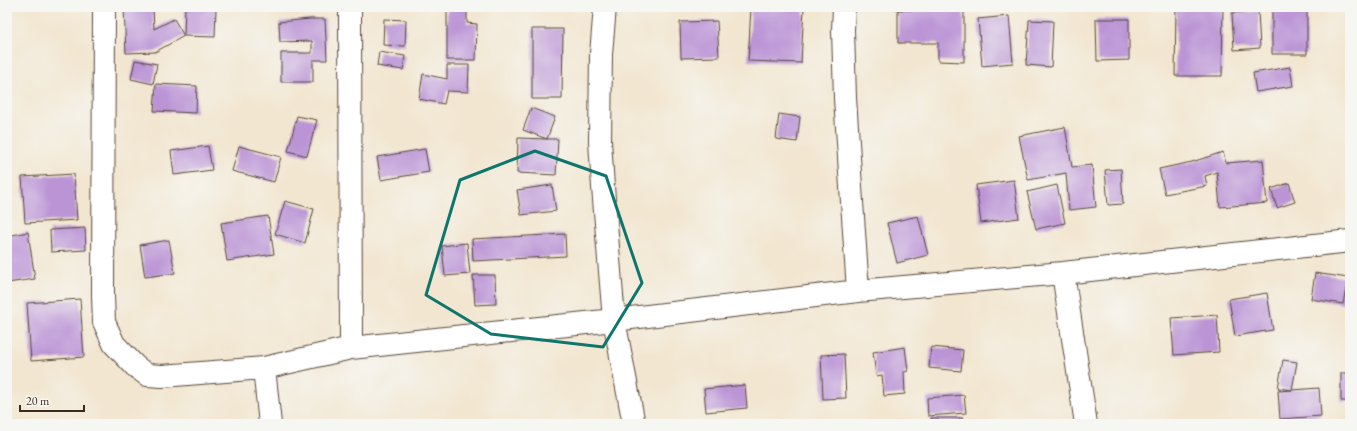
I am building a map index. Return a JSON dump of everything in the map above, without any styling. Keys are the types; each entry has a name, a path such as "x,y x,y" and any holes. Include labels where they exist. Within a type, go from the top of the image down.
{"street":[{"path":"104,7 104,322 114,344 134,366 147,375 183,375 264,368 352,348 614,320 858,291 1063,273 1350,241"},
{"path":"350,7 352,348"},
{"path":"604,7 601,54 600,141 614,320 634,424"},
{"path":"844,7 844,98 858,291"},
{"path":"1063,273 1086,424"},
{"path":"264,368 270,424"}],"highlighted area":[{"path":"535,151 606,176 642,283 603,347 491,334 426,295 460,180"}],"building":[{"path":"124,7 153,7 154,29 174,19 184,36 155,52 126,53"},
{"path":"185,7 216,8 215,37 184,36"},
{"path":"447,7 467,7 467,23 477,24 476,60 447,60"},
{"path":"751,7 804,7 801,63 748,61"},
{"path":"889,7 899,7 898,10"},
{"path":"939,7 964,7 964,62 938,61 938,43 898,43 898,10 939,10"},
{"path":"1176,7 1223,7 1222,76 1175,76"},
{"path":"1272,10 1307,10 1307,54 1272,54"},
{"path":"1258,11 1260,48 1234,50 1232,13"},
{"path":"1009,16 1013,63 982,66 978,19"},
{"path":"325,19 327,60 313,60 313,82 281,82 281,53 312,53 312,41 280,42 279,22"},
{"path":"384,19 406,20 405,46 383,45"},
{"path":"1096,19 1129,19 1129,60 1097,61"},
{"path":"1029,20 1053,21 1051,67 1026,65"},
{"path":"717,21 719,57 681,58 680,22"},
{"path":"532,29 563,29 562,99 532,99"},
{"path":"379,52 405,56 403,70 377,66"},
{"path":"135,60 157,64 153,84 131,79"},
{"path":"447,65 469,65 468,92 447,91 444,104 419,99 423,74 447,79"},
{"path":"1290,67 1293,86 1256,92 1253,73"},
{"path":"156,84 197,86 196,113 154,111"},
{"path":"531,108 555,117 547,139 523,130"},
{"path":"779,114 800,117 797,142 776,139"},
{"path":"297,116 317,120 307,156 288,151"},
{"path":"1065,127 1072,167 1092,165 1096,207 1069,210 1066,173 1028,180 1019,136"},
{"path":"518,138 558,139 556,175 517,173"},
{"path":"208,146 212,170 174,175 171,151"},
{"path":"239,146 281,157 274,182 232,171"},
{"path":"425,149 429,172 381,180 377,157"},
{"path":"1223,152 1226,163 1263,160 1267,203 1220,207 1217,172 1205,176 1207,186 1165,194 1159,169 1192,162"},
{"path":"1121,169 1123,204 1108,205 1105,170"},
{"path":"74,174 77,220 25,223 22,177"},
{"path":"1014,180 1019,218 981,223 976,185"},
{"path":"1289,183 1295,202 1277,208 1271,189"},
{"path":"552,185 556,211 521,215 517,190"},
{"path":"1057,185 1065,223 1036,229 1027,192"},
{"path":"285,201 314,209 305,243 275,234"},
{"path":"268,216 274,254 227,261 221,223"},
{"path":"918,216 928,255 897,263 887,223"},
{"path":"85,228 86,250 51,252 50,230"},
{"path":"28,232 35,279 7,283 7,236"},
{"path":"565,234 566,256 473,261 472,239"},
{"path":"169,240 175,273 145,277 140,245"},
{"path":"467,243 470,274 445,276 442,246"},
{"path":"1315,273 1348,278 1343,304 1311,299"},
{"path":"473,275 495,275 496,304 475,305"},
{"path":"1267,293 1273,330 1235,336 1229,299"},
{"path":"80,299 84,357 31,361 27,303"},
{"path":"1217,315 1219,352 1174,355 1171,318"},
{"path":"905,347 908,371 904,372 905,394 884,396 882,375 876,376 873,352"},
{"path":"931,347 963,350 961,371 929,368"},
{"path":"844,354 846,398 823,399 821,355"},
{"path":"1283,360 1297,362 1292,390 1278,388"},
{"path":"1341,373 1350,373 1350,401 1341,401"},
{"path":"745,385 747,408 706,412 704,389"},
{"path":"1319,388 1321,416 1280,419 1278,391"},
{"path":"964,395 966,413 928,416 927,398"},
{"path":"931,418 963,418 963,424 931,424"},
{"path":"781,420 782,424 767,424 767,423"}]}
